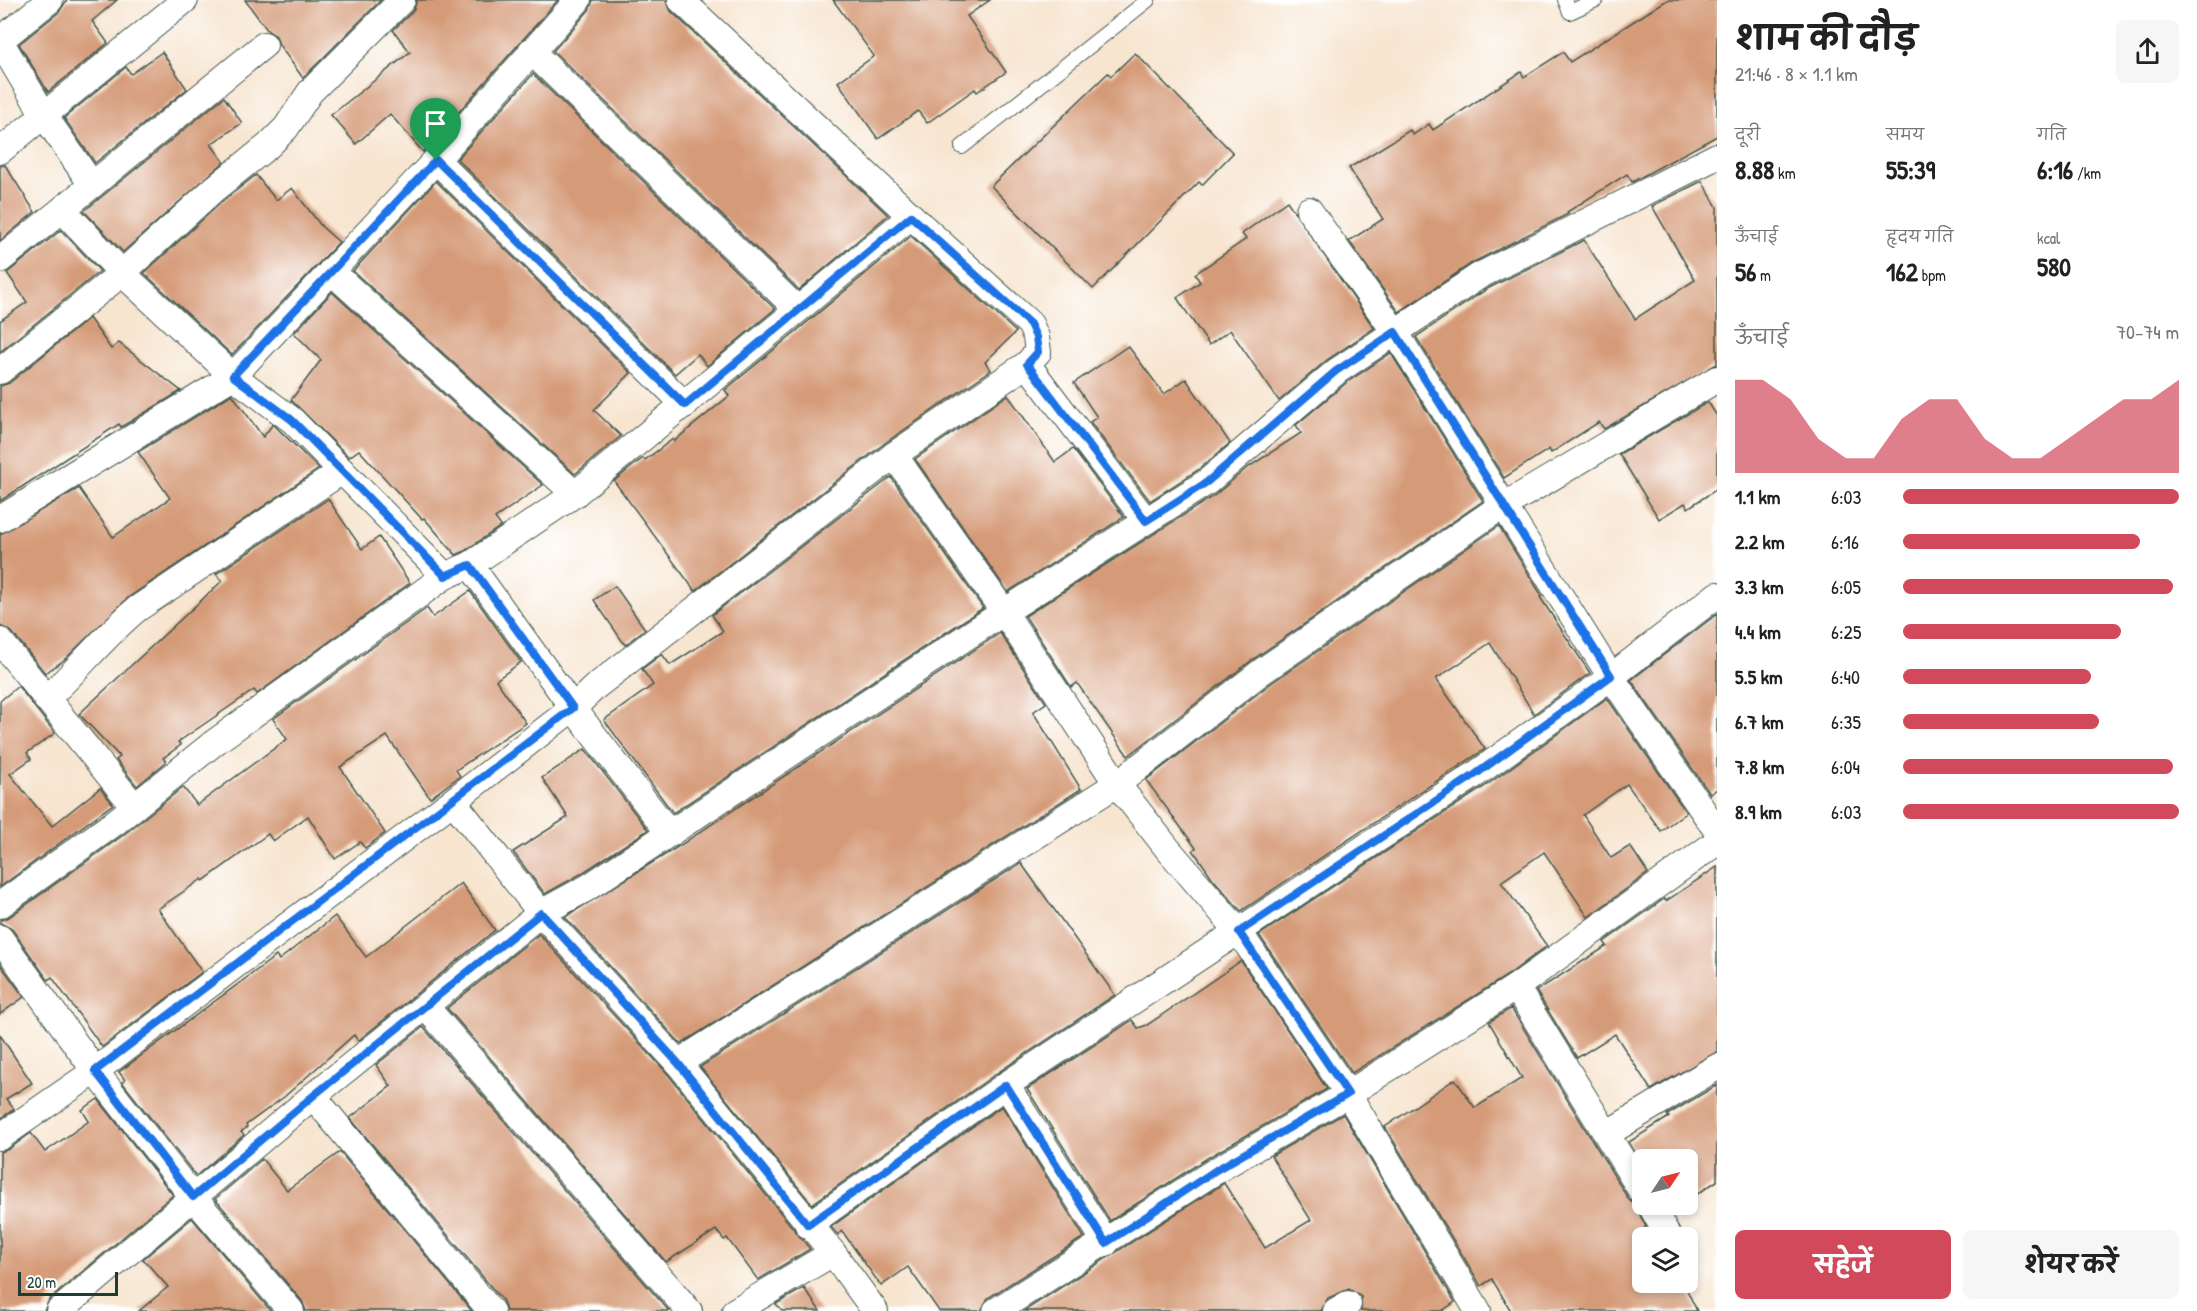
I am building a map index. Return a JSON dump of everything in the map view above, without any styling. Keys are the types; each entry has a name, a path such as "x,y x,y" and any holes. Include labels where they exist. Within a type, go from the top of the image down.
{"street":[{"path":"50,0 0,41 44,115 92,184"},
{"path":"0,151 185,0"},
{"path":"0,371 122,273 214,189 280,134 310,92 402,0"},
{"path":"0,519 233,376 436,160 578,0"},
{"path":"0,1137 95,1071 453,801 573,708 595,687 894,455 1027,364 1038,352 1036,337 1030,324 911,216 681,0"},
{"path":"0,260 264,45"},
{"path":"531,51 797,309"},
{"path":"73,1307 193,1197 313,1096 541,913 587,888 1004,612 1207,482 1336,371 1479,276 1717,156"},
{"path":"436,160 685,405"},
{"path":"63,210 122,273 233,376 292,420 445,576"},
{"path":"1309,210 1395,332 1611,676 1717,831"},
{"path":"0,905 251,716 445,576 470,565 575,494 911,216"},
{"path":"331,271 575,494"},
{"path":"1027,364 1146,521"},
{"path":"678,1063 1117,784 1261,672 1505,505 1715,384"},
{"path":"894,455 1004,612 1117,784 1167,848 1239,932 1348,1094 1478,1311"},
{"path":"46,699 137,609 342,471"},
{"path":"470,565 573,708 670,834"},
{"path":"808,1225 1006,1085 1476,774 1611,676 1717,594"},
{"path":"0,641 134,806"},
{"path":"453,801 541,913 678,1063 833,1253 875,1311"},
{"path":"996,1311 1106,1243 1216,1170 1348,1094 1516,987 1717,842"},
{"path":"0,938 95,1071 193,1197 291,1311"},
{"path":"1516,987 1632,1175"},
{"path":"426,1007 689,1311"},
{"path":"1608,1133 1717,1067"},
{"path":"1006,1085 1106,1243"},
{"path":"313,1096 491,1311"},
{"path":"735,1311 833,1253"}],"lane":[{"path":"962,147 1148,0"},
{"path":"1565,0 1570,12 1596,0"}],"building":[{"path":"67,0 117,0 92,21 108,43 48,92 19,44 59,12"},
{"path":"245,0 381,0 303,78 279,45 276,36 268,31"},
{"path":"417,0 558,0 423,152 390,114 356,144 331,115 410,52 393,30 413,11"},
{"path":"593,0 666,0 671,11 888,215 799,290 553,51 589,10"},
{"path":"833,0 990,0 967,16 1006,72 977,92 975,89 927,123 918,111 878,139 838,82 874,56"},
{"path":"1667,0 1717,0 1717,136 1632,182 1627,174 1567,212 1568,214 1472,263 1399,312 1349,241 1383,219 1349,168 1410,130 1413,135 1429,124 1433,130 1521,72 1524,77 1563,52 1570,62"},
{"path":"162,52 187,89 95,163 64,118 126,67 131,74"},
{"path":"1135,53 1233,153 1202,185 1199,182 1093,289 991,186 1108,73 1111,76"},
{"path":"533,74 775,309 707,366 698,354 675,374 457,159"},
{"path":"224,97 242,123 211,144 224,162 123,252 84,211"},
{"path":"5,165 35,212 0,241 0,166"},
{"path":"256,175 276,200 292,188 322,227 339,242 232,355 144,273 224,200"},
{"path":"436,181 631,373 594,410 621,436 575,474 353,271"},
{"path":"1702,181 1717,207 1717,364 1604,429 1599,422 1551,453 1549,449 1504,478 1416,337 1487,289 1584,240 1635,319 1695,280 1652,206"},
{"path":"1287,201 1374,328 1327,360 1279,401 1230,330 1209,345 1177,298 1200,282 1195,274 1246,239 1242,234"},
{"path":"61,230 100,271 0,352 0,321 27,302 7,273"},
{"path":"911,236 1016,332 985,362 991,370 885,443 695,591 614,481 643,458 645,460 673,439 674,441 729,396 725,390"},
{"path":"332,292 543,485 495,518 501,526 463,552 456,555 359,450 349,457 291,400 321,360 294,333"},
{"path":"89,318 111,349 119,343 181,391 121,427 119,424 0,501 0,386 9,383"},
{"path":"1128,346 1164,394 1186,379 1230,443 1198,470 1150,501 1090,422 1097,417 1074,383"},
{"path":"1391,353 1483,501 1252,660 1128,756 1077,683 1071,687 1025,616 1215,495 1247,468 1301,433 1296,425 1346,383"},
{"path":"232,394 263,437 273,424 319,469 129,597 64,660 45,673 12,632 0,626 0,534 79,488 113,537 170,498 138,452"},
{"path":"1008,395 1055,462 1073,449 1124,517 1008,592 915,459"},
{"path":"1708,402 1717,416 1717,489 1688,508 1685,503 1659,519 1619,454"},
{"path":"891,477 983,608 673,813 604,720 653,685 642,669 662,654 670,665 723,631 712,615"},
{"path":"328,499 362,549 379,537 410,583 257,694 254,690 178,742 181,745 163,758 166,762 137,786 116,760 120,757 79,714 222,581 216,574"},
{"path":"1499,526 1542,596 1540,597 1590,673 1534,714 1490,643 1436,679 1485,749 1241,911 1213,879 1193,850 1196,848 1146,780 1270,684"},
{"path":"615,586 645,629 625,645 594,600"},
{"path":"470,591 521,662 496,680 526,723 456,770 460,776 430,798 387,736 340,767 385,833 365,848 360,842 335,859 308,816 273,841 268,834 203,881 202,879 158,909 202,972 102,1047 52,977 48,980 12,929 0,923 0,920 9,917 122,836 183,787 197,805 287,739 273,719 427,608 433,617"},
{"path":"1717,614 1717,789 1710,794 1631,680"},
{"path":"1000,633 1046,703 1033,712 1081,789 681,1044 565,917 679,846"},
{"path":"18,686 55,733 27,753 31,759 10,774 52,826 100,788 113,804 0,887 0,701"},
{"path":"1607,698 1686,812 1661,831 1627,784 1583,815 1611,858 1630,846 1648,873 1588,917 1544,852 1501,882 1547,946 1508,975 1352,1073 1259,935 1484,787"},
{"path":"585,749 648,830 579,875 545,894 513,852 568,817 542,778"},
{"path":"1021,863 1115,995 997,1073 812,1204 700,1067"},
{"path":"1717,867 1717,1052 1651,1090 1615,1034 1577,1058 1536,991 1607,946 1604,942 1664,899 1666,901"},
{"path":"461,883 495,930 358,1041 354,1035 284,1097 246,1125 247,1127 241,1132 244,1135 196,1176 122,1082 125,1080 119,1072 276,956 279,960 335,916 366,957"},
{"path":"539,934 667,1073 810,1249 758,1280 727,1238 724,1240 716,1230 666,1262 447,1008"},
{"path":"1241,961 1327,1089 1209,1157 1110,1221 1027,1089 1132,1020 1138,1028 1147,1025"},
{"path":"0,964 24,997 0,1014"},
{"path":"1511,1008 1632,1202 1632,1215 1640,1215 1646,1227 1632,1227 1632,1293 1688,1293 1697,1311 1511,1311 1492,1279 1481,1286 1385,1127 1455,1079 1475,1108 1522,1078 1489,1022"},
{"path":"423,1027 669,1311 506,1311 503,1301 350,1118 391,1086 376,1065"},
{"path":"0,1035 32,1083 6,1099 14,1109 0,1119"},
{"path":"1717,1085 1717,1181 1698,1193 1698,1149 1633,1149 1629,1142 1669,1117 1667,1115"},
{"path":"98,1099 173,1195 49,1300 44,1311 0,1311 0,1152 9,1149 31,1133 45,1152 89,1121 82,1110"},
{"path":"1002,1106 1084,1237 988,1298 981,1311 939,1311 908,1267 881,1286 842,1231 838,1235 831,1227"},
{"path":"1343,1114 1455,1302 1442,1311 1361,1311 1361,1297 1349,1289 1328,1298 1321,1311 1024,1311 1224,1183 1265,1248 1311,1220 1271,1156"},
{"path":"340,1152 472,1311 306,1311 302,1301 215,1199 262,1159 287,1190"},
{"path":"192,1218 271,1311 139,1311 168,1287 143,1259"},
{"path":"804,1288 820,1311 782,1311 776,1304"}],"route":[{"path":"436,160 685,405 911,216 1030,324 1036,337 1038,352 1027,364 1146,521 1207,482 1248,450 1336,371 1395,332 1611,676 1476,774 1239,932 1348,1094 1216,1170 1106,1243 1006,1085 808,1225 678,1063 541,913 313,1096 193,1197 95,1071 573,708 470,565 445,576 292,420 233,376 436,160"}]}
